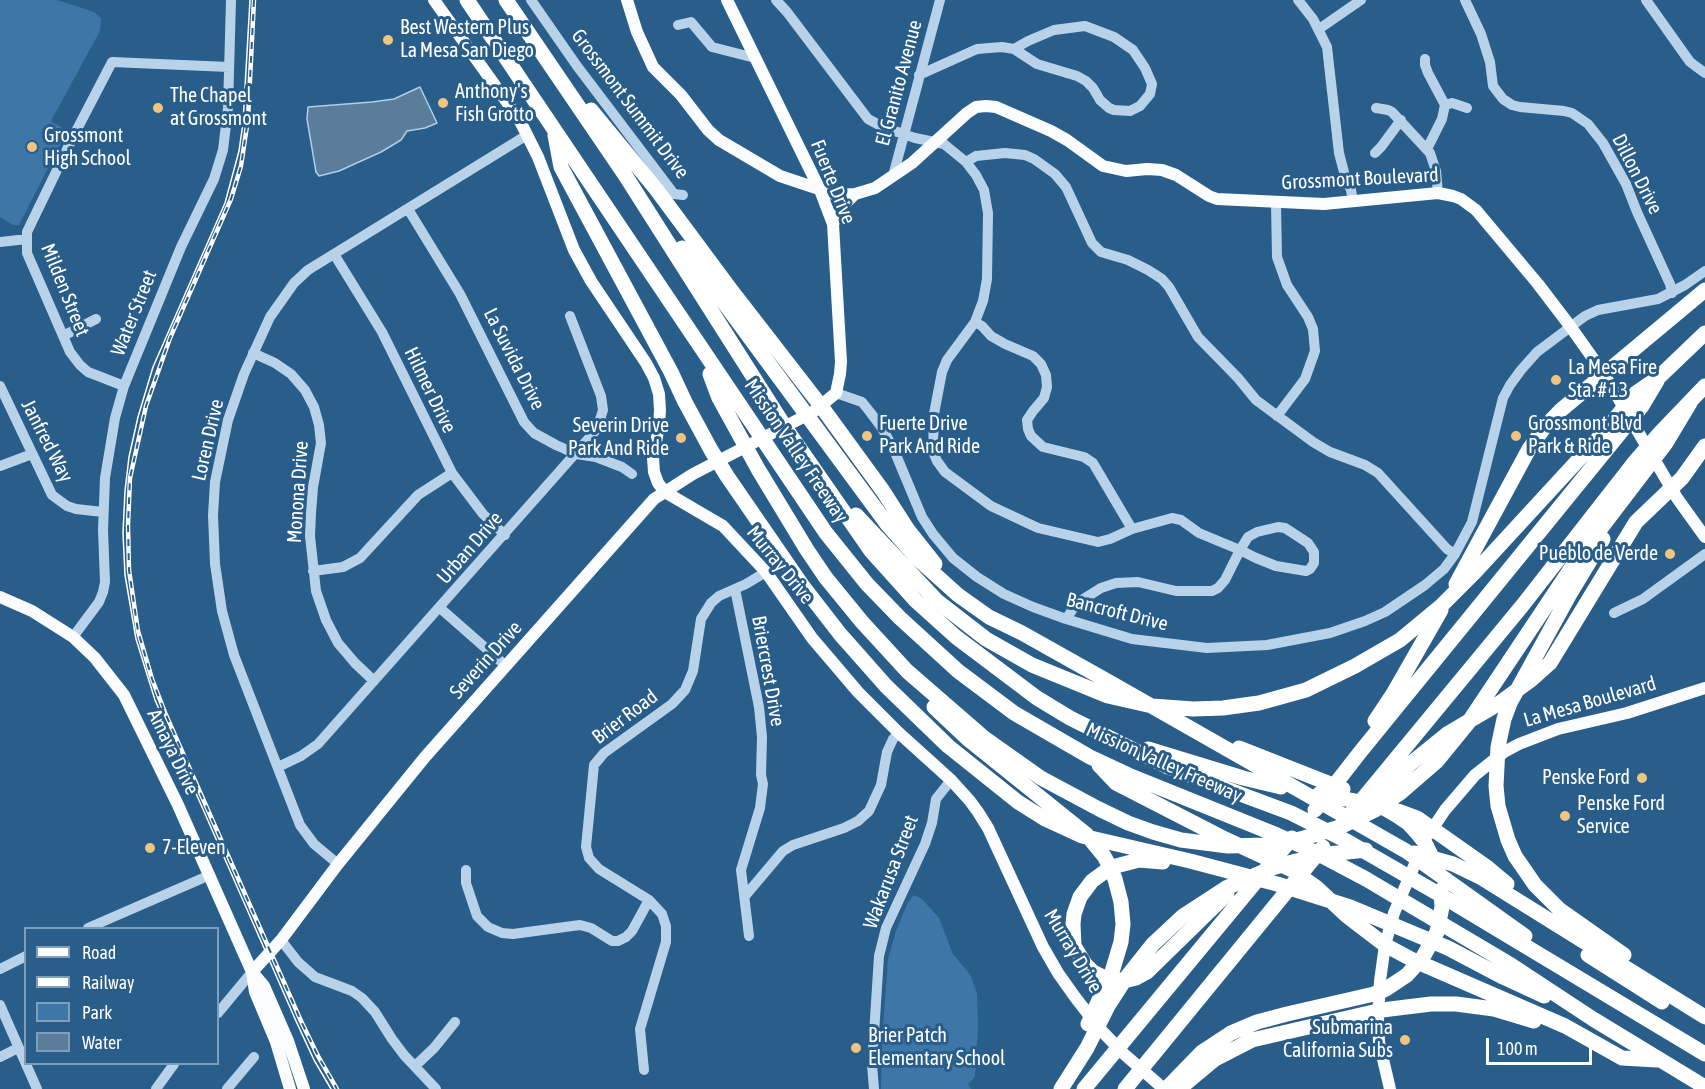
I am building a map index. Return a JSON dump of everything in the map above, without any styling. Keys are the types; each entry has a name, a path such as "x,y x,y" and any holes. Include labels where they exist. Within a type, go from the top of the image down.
{"highway":[{"name":"Mission Valley Freeway","path":"467,0 826,533 867,584 958,671 1014,713 1090,757 1133,777 1277,835 1366,879 1511,965 1593,1019 1705,1087"},
{"name":"Mission Valley Freeway","path":"506,0 625,175 787,430 871,551 916,601 956,638 1037,698 1070,718 1168,766 1291,813 1370,853 1705,1054"},
{"path":"532,37 656,189 817,409 883,491 908,530 939,569 976,603 1022,633 1430,867 1523,934 1587,973 1648,1021"},
{"path":"554,130 561,167 718,461 802,585 840,634 911,712 966,761 1018,802 1045,819 1082,836 1278,884 1350,907 1422,936 1593,1019"},
{"path":"625,175 722,300 899,539 925,566 958,594 989,617 1022,633"},
{"path":"1361,751 1366,735 1404,676 1529,449 1544,428 1561,410 1705,290"},
{"path":"1084,1089 1315,811 1607,438 1658,378 1705,333"},
{"path":"700,348 719,398 788,520 826,578 913,687 969,740 1074,823 1104,855 1115,879 1122,910 1121,942 1084,1044"},
{"path":"1705,386 1663,439 1634,485 1510,703 1502,726 1496,772 1497,796 1502,824 1508,840 1515,856 1530,878 1549,900 1560,910 1705,1010"},
{"path":"814,468 879,541 937,601 986,639 1032,665 1108,696 1152,706 1193,709 1223,708 1259,703 1306,690 1355,666 1400,640 1441,606 1607,438"},
{"path":"1125,1089 1522,606 1633,464 1663,439"},
{"path":"1330,838 1410,764 1447,734 1498,704 1550,663 1636,522 1682,478 1705,446"},
{"path":"880,643 907,671 983,737 1041,778 1128,823 1181,840 1228,846 1264,845 1304,838 1375,810 1420,778 1454,742 1576,561 1634,485"},
{"path":"1164,714 1255,755 1417,818 1488,868 1576,947 1705,1029"},
{"path":"1105,736 1243,778 1356,800 1384,808 1408,823 1425,843 1436,866 1441,888 1442,907 1437,932 1423,957 1407,975 1374,994 1257,1022 1231,1033 1203,1052 1179,1089"},
{"path":"1090,757 1116,783 1221,837 1292,870 1316,887 1347,916 1385,945 1424,965 1565,1026 1622,1058 1662,1061"},
{"path":"1213,867 1139,860 1107,870 1092,880 1076,907 1073,924 1074,946 1085,964 1102,977 1124,981 1147,972 1267,854 1315,811"},
{"path":"1060,1089 1084,1044 1126,978 1153,944 1183,916 1226,888 1272,868 1328,854 1386,850 1424,855 1468,870 1705,1017"},
{"path":"1165,1089 1190,1072 1252,1040 1382,1010 1410,1006 1456,1004 1494,1009 1540,1023 1598,1045"}],"main road":[{"path":"434,0 519,119 538,157 574,250 591,281 654,378 660,410 660,426 653,458 654,472 665,492"},
{"name":"Grossmont Boulevard","path":"627,0 637,32 652,67 681,95 708,130 719,140 780,176 837,195 855,194 875,188 912,163 971,110 981,106 991,106 1051,131 1103,166 1126,171 1162,170 1176,175 1217,199 1324,204 1438,193 1454,196 1467,202 1538,284 1570,326 1604,374 1671,489 1705,537"},
{"name":"Fuerte Drive","path":"727,0 820,190 833,224 841,362 836,393"},
{"path":"833,224 840,208 855,194"},
{"name":"Severin Drive","path":"252,972 281,940 338,864 425,757 654,500 718,461 817,409 836,393"},
{"name":"Murray Drive","path":"665,492 723,526 766,572 812,638 858,692 899,734 951,780 978,812 1042,947 1075,997 1099,1028 1124,1054 1165,1089"},
{"name":"Amaya Drive","path":"0,597 32,611 72,637 95,658 124,695 210,875 252,972 255,992 276,1042 290,1089"},
{"name":"La Mesa Boulevard","path":"1390,1089 1379,1042 1378,1019 1385,945 1405,884 1432,828 1460,791 1504,752 1519,744 1558,729 1627,713 1705,688"},
{"name":"Amaya Drive","path":"252,972 264,986 288,1041 304,1089"}],"street":[{"name":"Water Street","path":"72,637 99,602 103,592 105,582 103,512 105,478 115,418 124,386 181,246 214,180 223,150 228,108 231,0"},
{"name":"Grossmont Summit Drive","path":"531,0 576,66 674,194 683,195"},
{"path":"776,0 845,87 864,115 878,125 950,147 966,162 984,190 988,213 987,279 983,301 975,322 947,360 942,372 933,419 934,454 941,467 991,507 1038,528 1098,542 1132,529 1168,519 1177,519 1199,533 1240,550 1276,566 1306,572 1315,559 1314,552 1311,545 1285,528 1278,527 1257,532 1248,537 1240,550 1225,580 1212,591 1176,591 1138,582 1116,583 1101,588 1077,603 1066,620"},
{"name":"El Granito Avenue","path":"893,176 940,0"},
{"path":"1298,0 1319,29 1328,54 1339,153 1353,201"},
{"path":"1319,29 1361,0"},
{"name":"Dillon Drive","path":"1465,0 1490,62 1493,86 1503,99 1520,107 1572,113 1588,124 1604,143 1626,184 1672,293"},
{"path":"1646,0 1690,62 1705,73"},
{"path":"678,25 691,22 712,48 755,58"},
{"path":"920,75 977,49 1002,47 1014,49 1037,64 1077,76 1093,88 1100,100 1114,110 1130,111 1137,108 1148,99 1152,89 1145,68 1133,50 1114,37 1096,29 1085,26 1053,30 1014,49"},
{"path":"1425,59 1428,73 1445,105 1442,118 1427,149"},
{"name":"Milden Street","path":"124,386 96,376 80,365 70,352 27,253 30,224 111,62 229,67"},
{"path":"1445,105 1452,103 1467,108"},
{"path":"1376,108 1388,110 1401,120 1427,149 1433,161 1438,193"},
{"path":"1375,153 1401,120"},
{"name":"Loren Drive","path":"338,864 303,832 297,819 231,644 220,602 214,545 215,482 228,420 253,353 270,318 289,289 309,270 527,135"},
{"path":"966,162 976,156 1005,153 1025,155 1055,174 1066,187 1092,243 1101,252 1128,260 1162,279 1203,343 1256,399 1321,447 1365,465 1378,473 1447,549 1455,554"},
{"path":"1276,203 1277,257 1287,285 1308,317 1313,329 1315,351 1305,379 1277,416"},
{"name":"La Suvida Drive","path":"408,209 460,294 524,422 534,433 556,445 576,454 604,460 632,474"},
{"path":"0,242 27,238"},
{"name":"Hilmer Drive","path":"334,254 381,332 452,473 483,514 505,535"},
{"name":"Bancroft Drive","path":"836,393 862,402 870,412 894,450 922,517 953,558 1004,594 1066,620 1132,639 1207,648 1295,641 1349,627 1384,612 1425,585 1444,569 1472,522 1500,408 1510,385 1538,352 1585,316 1598,310 1658,299 1672,293 1705,271"},
{"name":"Urban Drive","path":"278,767 301,756 318,744 597,429 602,417 603,403 570,316"},
{"path":"63,336 96,319"},
{"path":"975,322 982,326 990,336 1033,356 1041,364 1046,375 1047,387 1044,398 1028,420 1031,436 1043,447 1084,458 1093,463 1132,529"},
{"name":"Monona Drive","path":"253,353 275,363 299,382 318,418 320,452 310,513 313,571 321,608 332,632 346,654 374,681"},
{"name":"Janfred Way","path":"0,386 52,495 67,506 76,509 103,512"},
{"path":"0,466 32,454"},
{"path":"313,571 343,567 360,558 418,495 452,473"},
{"path":"1614,613 1643,599 1705,554"},
{"name":"Brier Road","path":"644,1070 640,1029 667,934 662,914 649,900 599,868 589,858 586,847 594,765 604,753 681,695 689,684 693,671 703,615 715,599 766,572"},
{"name":"Briercrest Drive","path":"735,589 759,706 762,737 761,775 763,784 760,808 741,870 749,936"},
{"path":"440,608 506,666"},
{"path":"745,896 783,851 844,828 858,821 869,811 881,785 887,752 893,739 899,734"},
{"name":"Wakarusa Street","path":"874,1089 872,1065 874,1018 881,948 891,916 925,844 936,799 951,780"},
{"path":"466,870 466,883 477,916 488,927 502,933 513,934 580,925 591,928 612,941 618,941 632,931 649,900"},
{"path":"90,927 210,875"},
{"path":"281,940 298,962 315,976 352,991 362,998 375,1012 392,1039 436,1089"},
{"path":"0,969 24,957"},
{"name":"Severin Drive","path":"219,1012 252,972"},
{"path":"0,1005 24,1061"},
{"path":"415,1066 434,1048 455,1022"},
{"path":"0,1057 18,1048"},
{"path":"227,1089 254,1057"},
{"path":"26,1065 37,1089"},
{"path":"156,1089 173,1065"}],"green space":[{"name":"Grossmont High School","path":"0,0 57,0 94,12 101,18 100,31 51,121 67,131 19,225 13,225 0,217"},
{"path":"914,895 922,899 939,918 953,954 971,976 977,994 975,1077 968,1084 971,1089 881,1089 888,959 896,931 908,902"}],"water":[{"path":"420,87 437,123 407,131 401,140 381,152 339,171 319,176 316,172 307,119 308,107 394,99"}],"tram line":[{"path":"250,0 243,123 239,151 225,203 153,367 138,417 129,457 125,491 123,533 125,575 136,639 155,700 296,1021 314,1060 331,1089"}],"railway":[{"path":"254,0 248,119 241,166 231,199 170,338 146,406 130,478 129,570 138,631 152,679 166,715 301,1021 337,1089"}],"place":[{"name":"Best Western Plus La Mesa San Diego","path":"388,40"},
{"name":"Anthony's Fish Grotto","path":"443,103"},
{"name":"The Chapel at Grossmont","path":"158,108"},
{"name":"Grossmont High School","path":"32,147"},
{"name":"La Mesa Fire Sta. # 13","path":"1556,380"},
{"name":"Fuerte Drive Park And Ride","path":"867,436"},
{"name":"Grossmont Blvd Park & Ride","path":"1516,436"},
{"name":"Severin Drive Park And Ride","path":"681,438"},
{"name":"Pueblo de Verde","path":"1670,554"},
{"name":"Penske Ford","path":"1642,778"},
{"name":"Penske Ford Service","path":"1565,816"},
{"name":"7-Eleven","path":"150,848"},
{"name":"Submarina California Subs","path":"1405,1040"},
{"name":"Brier Patch Elementary School","path":"856,1048"}]}
